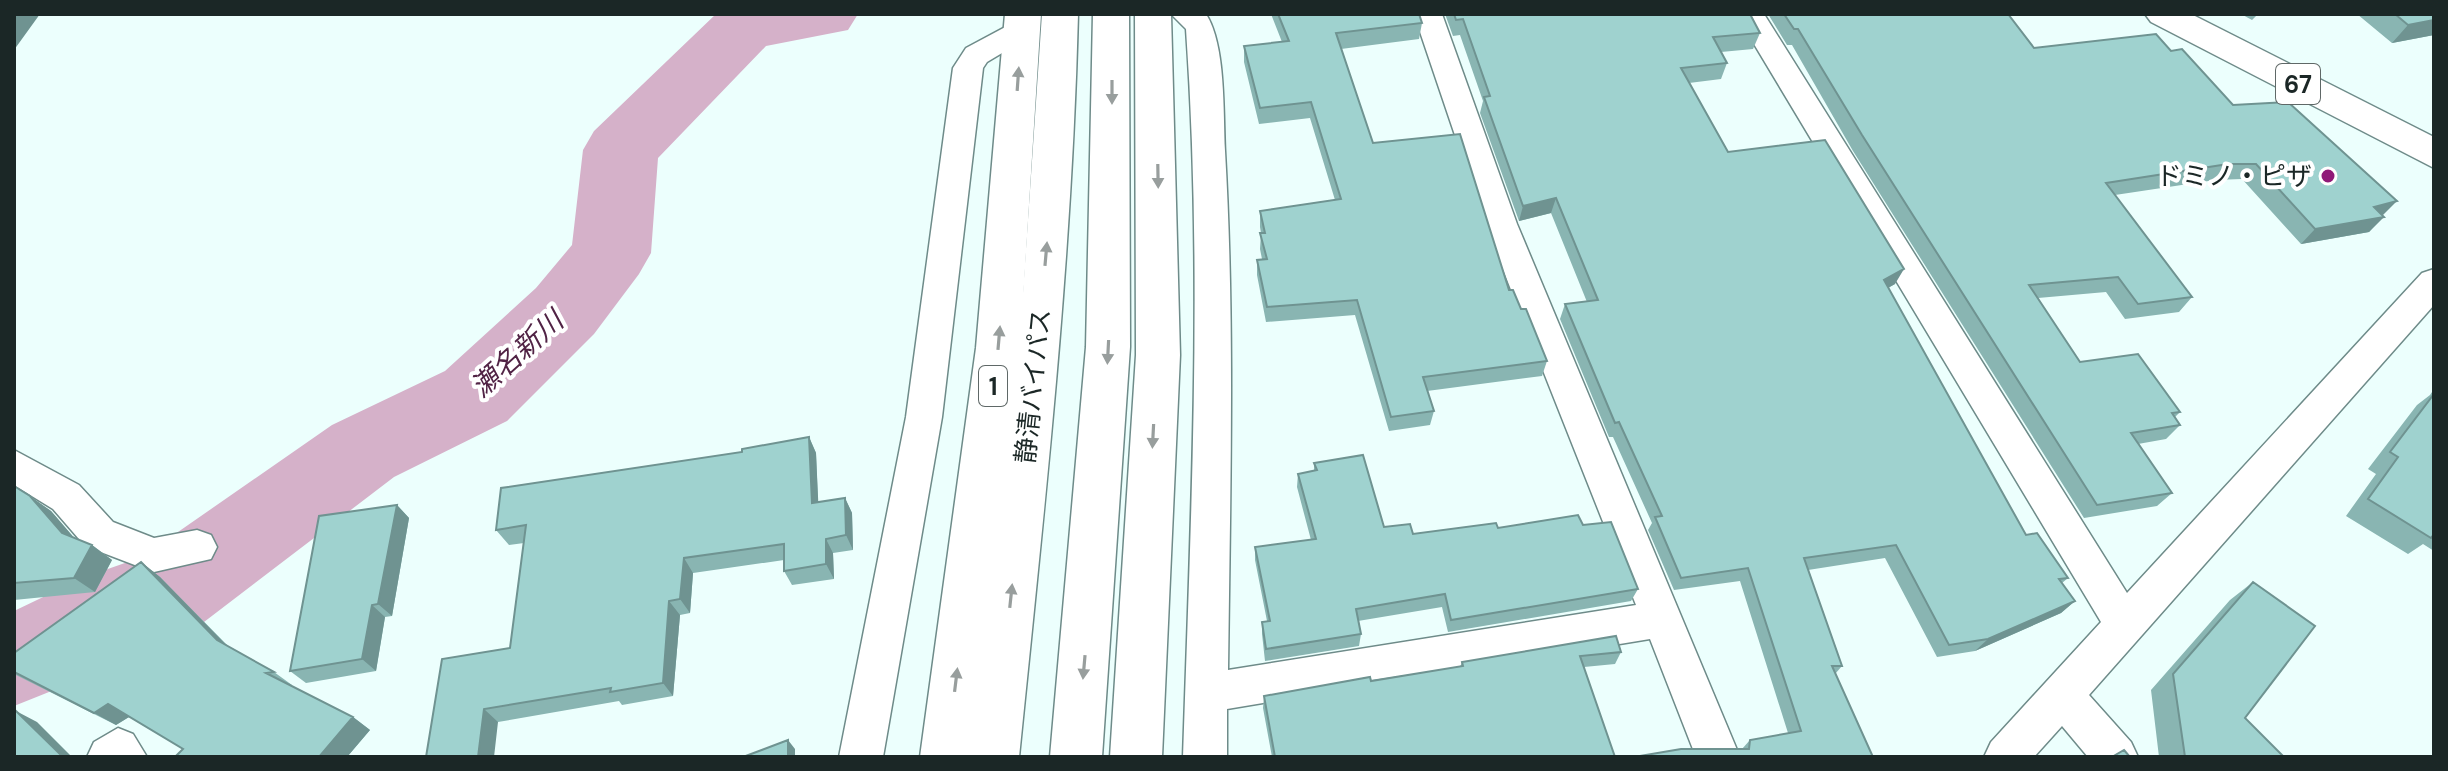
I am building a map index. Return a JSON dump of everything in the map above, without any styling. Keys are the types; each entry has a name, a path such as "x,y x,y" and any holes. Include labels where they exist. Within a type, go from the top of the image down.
{"main road":[{"path":"1076,757 1108,347 1113,176 1111,14"},
{"path":"1136,757 1158,355 1158,180 1153,14"},
{"name":"67","path":"2163,14 2434,154"},
{"name":"1","path":"946,757 998,348 1035,19"},
{"name":"静清バイパス","path":"993,757 1039,346 1058,106 1035,19"}],"street":[{"path":"1185,14 1194,18 1201,29 1210,114 1214,235 1205,757"},
{"path":"1428,14 1501,224 1718,757"},
{"path":"1750,14 2124,624"},
{"path":"861,757 924,417 968,68 976,55 1035,19"},
{"path":"2006,757 2434,282"},
{"path":"14,466 66,497 99,534 154,555 197,547"},
{"path":"1206,693 1661,619"},
{"path":"2062,695 2116,757"},
{"path":"109,757 118,749 125,757"}],"building":[{"path":"1278,14 1419,14 1422,23 1336,33 1373,143 1460,134 1509,290 1513,290 1521,309 1526,309 1547,361 1423,377 1434,411 1391,417 1357,300 1267,307 1257,260 1267,259 1260,233 1265,233 1260,211 1341,199 1311,102 1260,108 1244,46 1289,41"},
{"path":"1454,14 1750,14 1760,33 1713,37 1727,63 1681,68 1728,152 1825,140 1904,269 1884,280 2026,535 2037,533 2068,578 2059,579 2075,601 1988,639 1949,645 1896,545 1804,558 1842,666 1832,666 1873,757 1634,757 1681,749 1749,749 1750,740 1801,731 1748,568 1681,578 1655,517 1662,516 1619,422 1615,423 1565,304 1598,300 1556,198 1523,206 1484,97 1490,96 1463,19 1456,20"},
{"path":"1784,14 2008,14 2034,48 2156,34 2171,51 2182,49 2233,105 2288,102 2397,201 2374,207 2384,217 2315,229 2256,164 2228,164 2106,183 2192,297 2138,304 2118,277 2029,285 2080,362 2138,354 2180,412 2172,413 2180,425 2131,433 2172,493 2097,505 1798,29 1794,29"},
{"path":"2395,14 2434,14 2434,20 2408,25"},
{"path":"2434,394 2434,534 2431,538 2368,499 2398,457 2390,452"},
{"path":"809,437 812,503 845,498 846,535 826,539 826,564 784,571 784,544 684,558 680,599 669,601 663,683 610,692 611,688 484,709 478,757 426,757 442,659 510,648 526,525 496,530 501,488 742,452 742,449"},
{"path":"1363,455 1384,527 1410,524 1413,534 1496,523 1498,528 1578,515 1583,525 1611,522 1638,589 1451,620 1445,594 1356,609 1361,634 1266,649 1262,622 1270,621 1255,547 1316,539 1298,474 1317,470 1314,463"},
{"path":"14,486 30,496 62,533 92,545 74,578 14,583"},
{"path":"397,505 378,604 372,605 362,659 290,671 319,516"},
{"path":"141,562 217,640 274,672 266,673 353,717 319,757 182,757 177,755 183,749 108,704 94,713 14,672 14,653"},
{"path":"2253,582 2315,626 2245,718 2284,757 2185,757 2173,674"},
{"path":"1616,636 1621,652 1580,656 1615,757 1275,757 1264,696 1370,677 1371,681 1463,666 1462,662"},
{"path":"16,711 63,757 14,757"},
{"path":"788,740 788,757 743,757"},
{"path":"2124,750 2130,757 2112,757"}],"waterway":[{"name":"瀬名新川","path":"14,660 119,608 170,592 363,451 476,396 565,311 611,253 621,150 741,30 775,19 824,14"}],"place":[{"name":"ドミノ・ピザ","path":"2328,176"}]}
